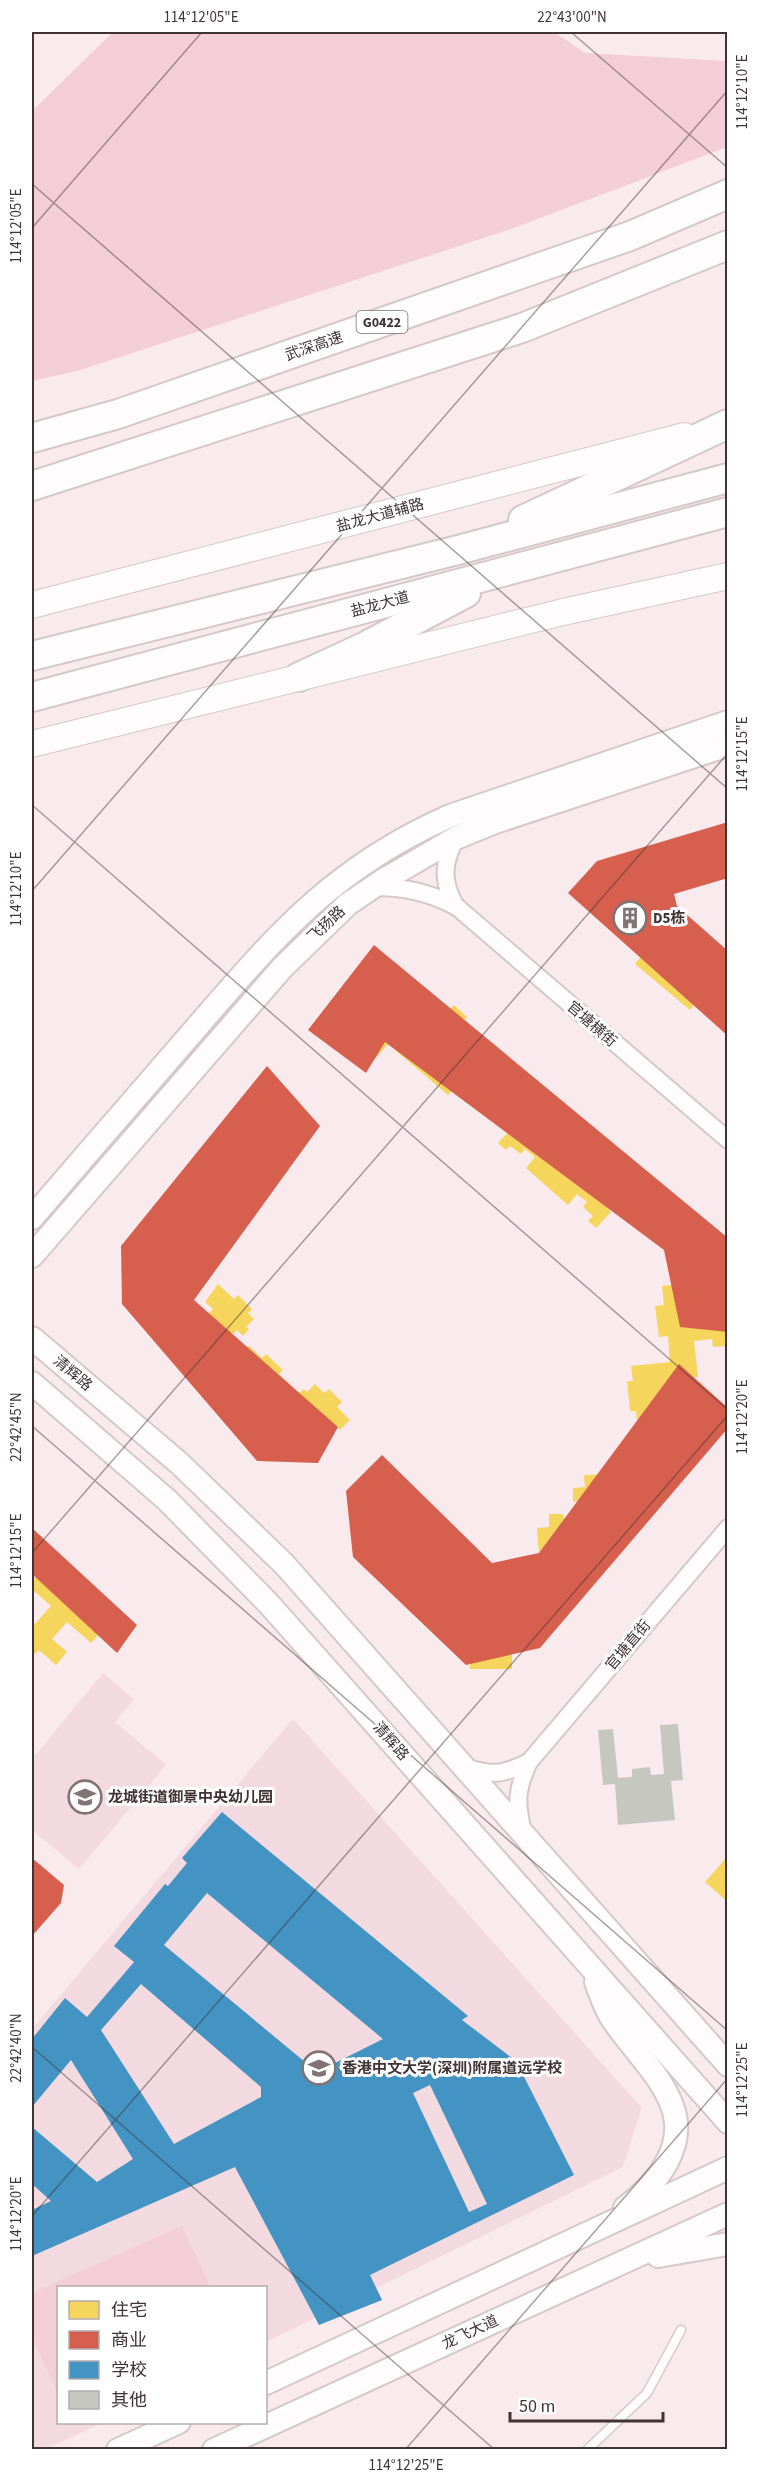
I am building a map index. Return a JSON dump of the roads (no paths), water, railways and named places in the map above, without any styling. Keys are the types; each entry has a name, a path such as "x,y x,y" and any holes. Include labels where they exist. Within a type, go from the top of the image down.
{"highway":[{"name":"武深高速","path":"32,438 118,414 597,248 728,194"},
{"path":"32,486 522,328 728,245"},
{"path":"458,550 728,424"},
{"path":"32,656 458,550 728,478"},
{"name":"盐龙大道","path":"32,697 728,512"},
{"path":"299,677 364,647 515,568"}],"main road":[{"name":"盐龙大道辅路","path":"32,605 728,424"},
{"path":"32,744 613,600 728,576"}],"street":[{"name":"飞扬路","path":"32,1218 270,943 325,891 355,867 411,834 450,816 728,722"},
{"name":"飞扬路","path":"32,1256 282,968 348,904 372,887 456,838 495,822 728,745"},
{"name":"官塘横街","path":"456,838 447,853 444,871 447,890 457,907"},
{"name":"官塘横街","path":"372,887 419,890 457,907 728,1140"},
{"name":"清辉路","path":"32,1338 231,1511 333,1617 464,1767 719,2049 728,2065"},
{"name":"清辉路","path":"32,1383 167,1500 224,1556 728,2122"},
{"name":"官塘直街","path":"523,1833 517,1807 519,1784 529,1762 728,1528"},
{"name":"官塘直街","path":"464,1767 489,1774 508,1772 529,1762"},
{"path":"590,1967 611,2018 671,2103 675,2125 673,2153 658,2176 632,2204 601,2227"},
{"path":"267,2383 728,2168"},
{"name":"龙飞大道","path":"214,2450 728,2214"},
{"path":"618,2264 728,2244"},
{"path":"118,2450 175,2424"}],"lane":[{"path":"587,2450 647,2393 681,2330"}],"place":[{"name":"D5栋","path":"630,918"},
{"name":"龙城街道御景中央幼儿园","path":"85,1797"},
{"name":"香港中文大学(深圳)附属道远学校","path":"319,2068"}]}
